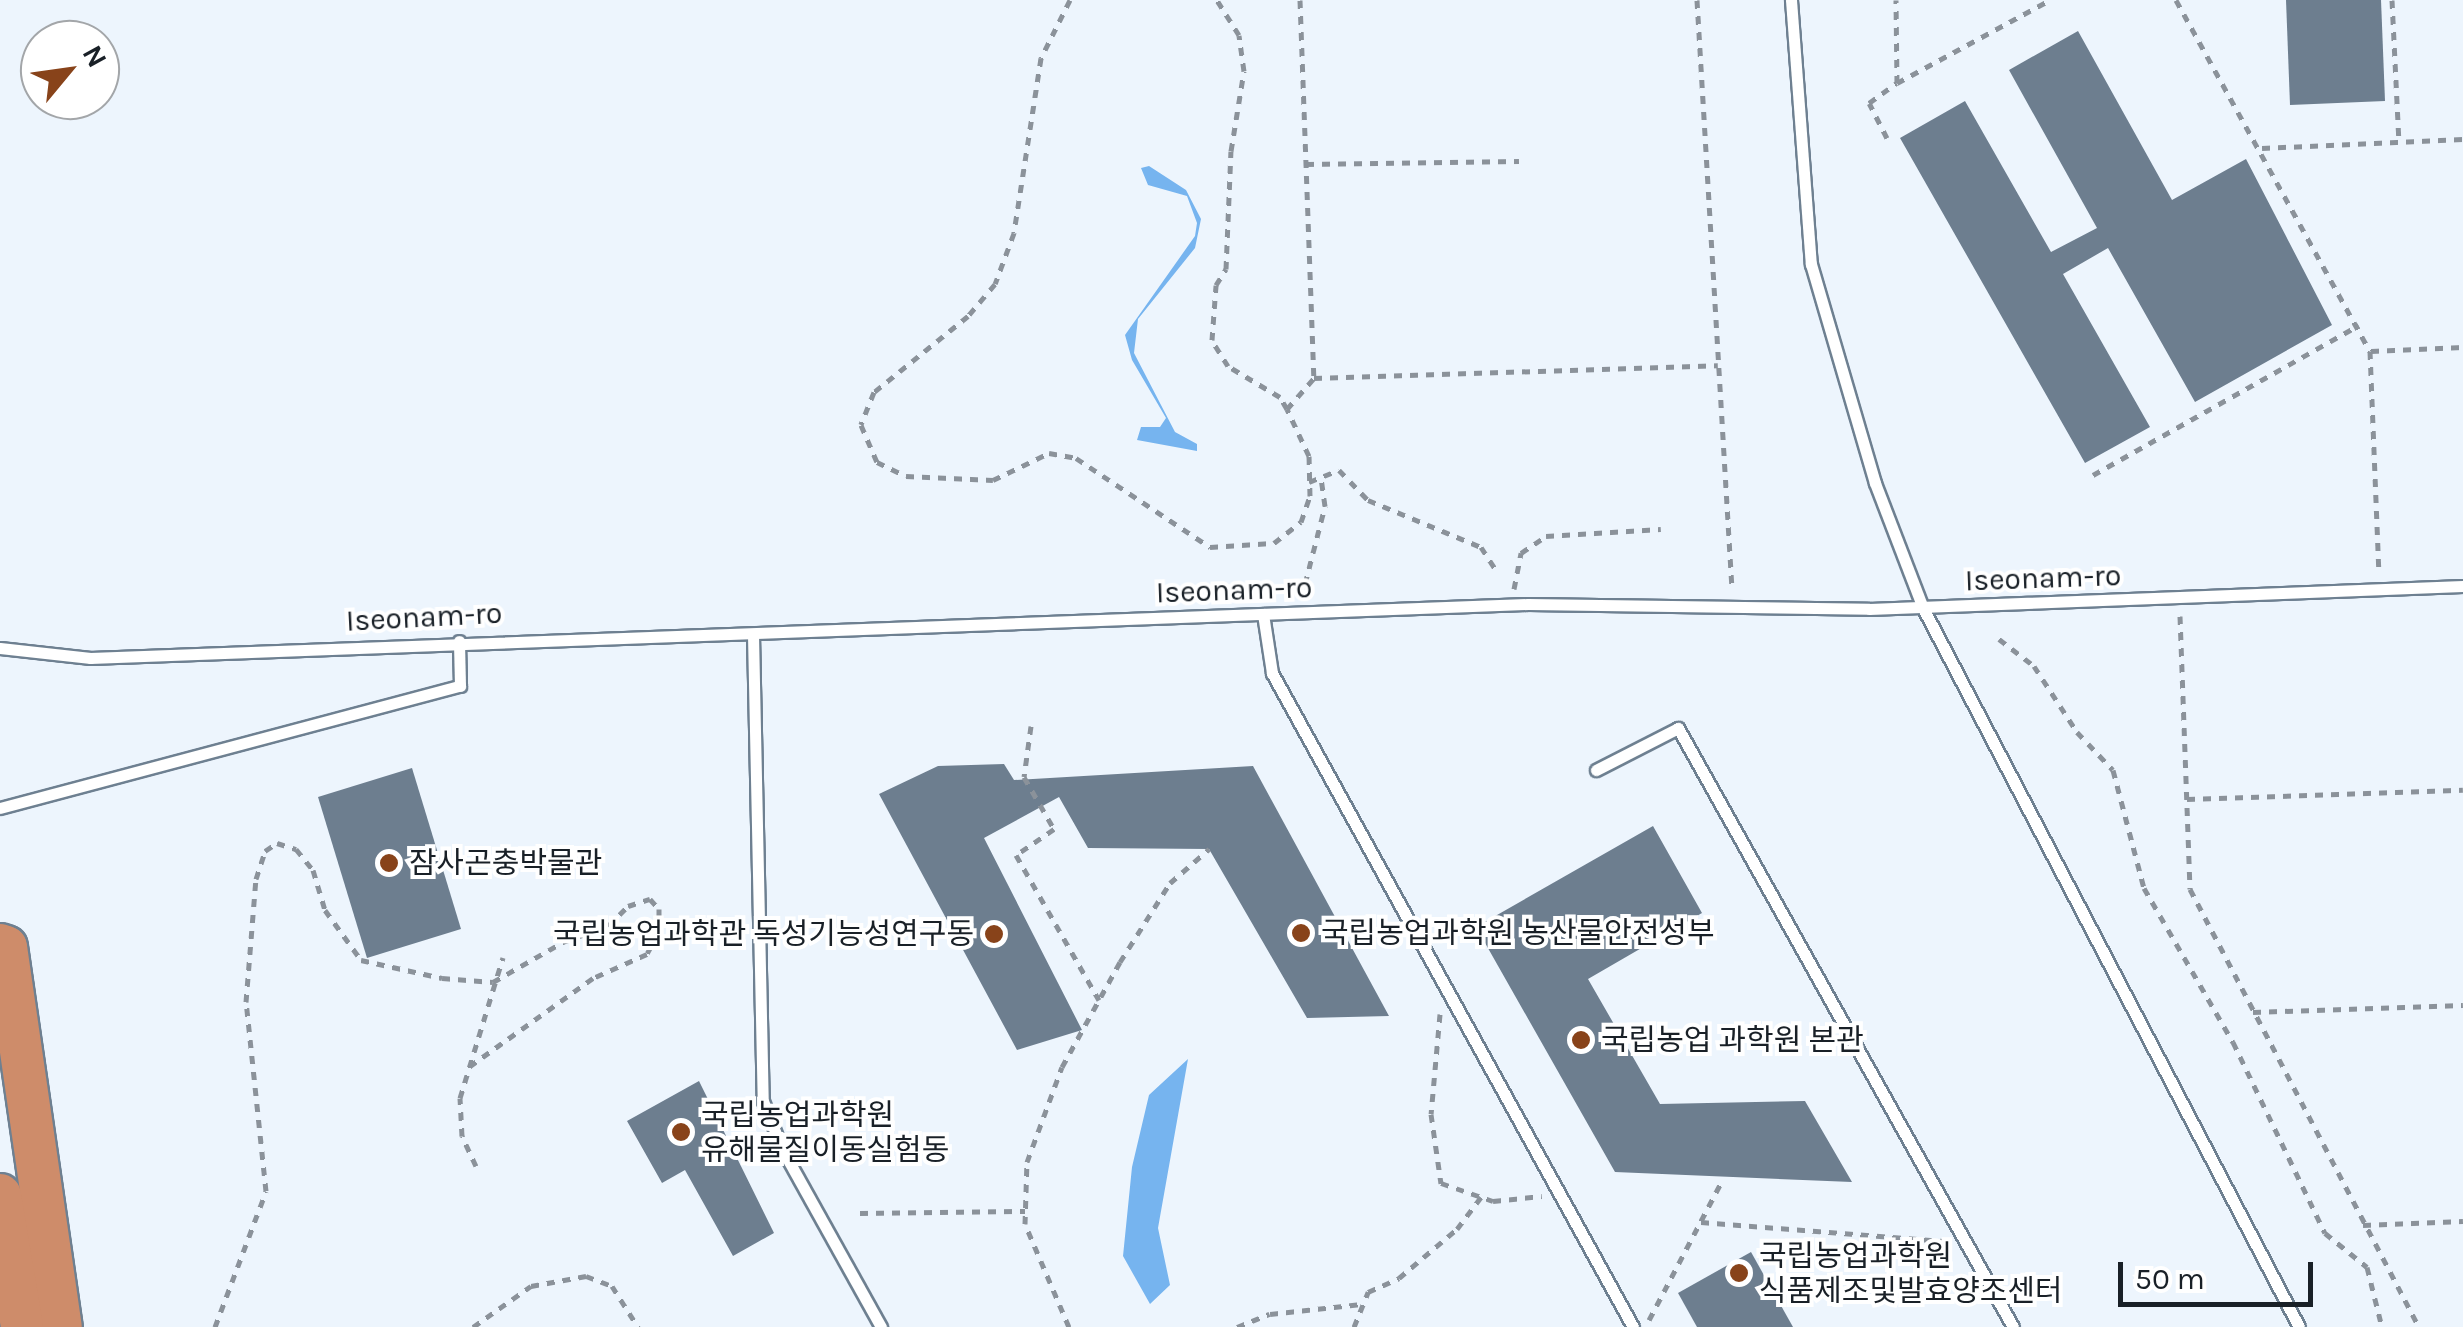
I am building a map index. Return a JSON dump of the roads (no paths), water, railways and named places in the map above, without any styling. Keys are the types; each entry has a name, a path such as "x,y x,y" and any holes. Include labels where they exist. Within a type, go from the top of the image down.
{"highway":[{"path":"0,944 6,947 61,1327"},
{"path":"0,1042 41,1327"},
{"path":"0,1195 22,1327"}],"lane":[{"path":"1791,0 1811,264 1875,483 1924,608 2299,1327"},
{"name":"Iseonam-ro","path":"4,648 90,658 1511,604 1924,608 2463,586"},
{"path":"1263,614 1272,674 1634,1327"},
{"path":"753,635 763,1101 782,1149 882,1327"},
{"path":"0,808 460,686 459,642"},
{"path":"1596,770 1678,728 2013,1327"}],"water":[{"path":"1149,166 1186,190 1201,219 1195,248 1138,319 1134,353 1175,432 1197,444 1197,451 1137,440 1141,427 1160,427 1166,418 1132,360 1125,335 1195,236 1197,223 1187,196 1148,185 1141,168"},
{"path":"1188,1059 1158,1228 1170,1285 1150,1304 1123,1256 1132,1167 1149,1095"}],"place":[{"name":"잠사곤충박물관","path":"389,863"},
{"name":"국립농업과학원 농산물안전성부","path":"1301,933"},
{"name":"국립농업과학관 독성기능성연구동","path":"994,934"},
{"name":"국립농업 과학원 본관","path":"1581,1040"},
{"name":"국립농업과학원 유해물질이동실험동","path":"681,1132"},
{"name":"국립농업과학원 식품제조및발효양조센터","path":"1739,1273"}]}
